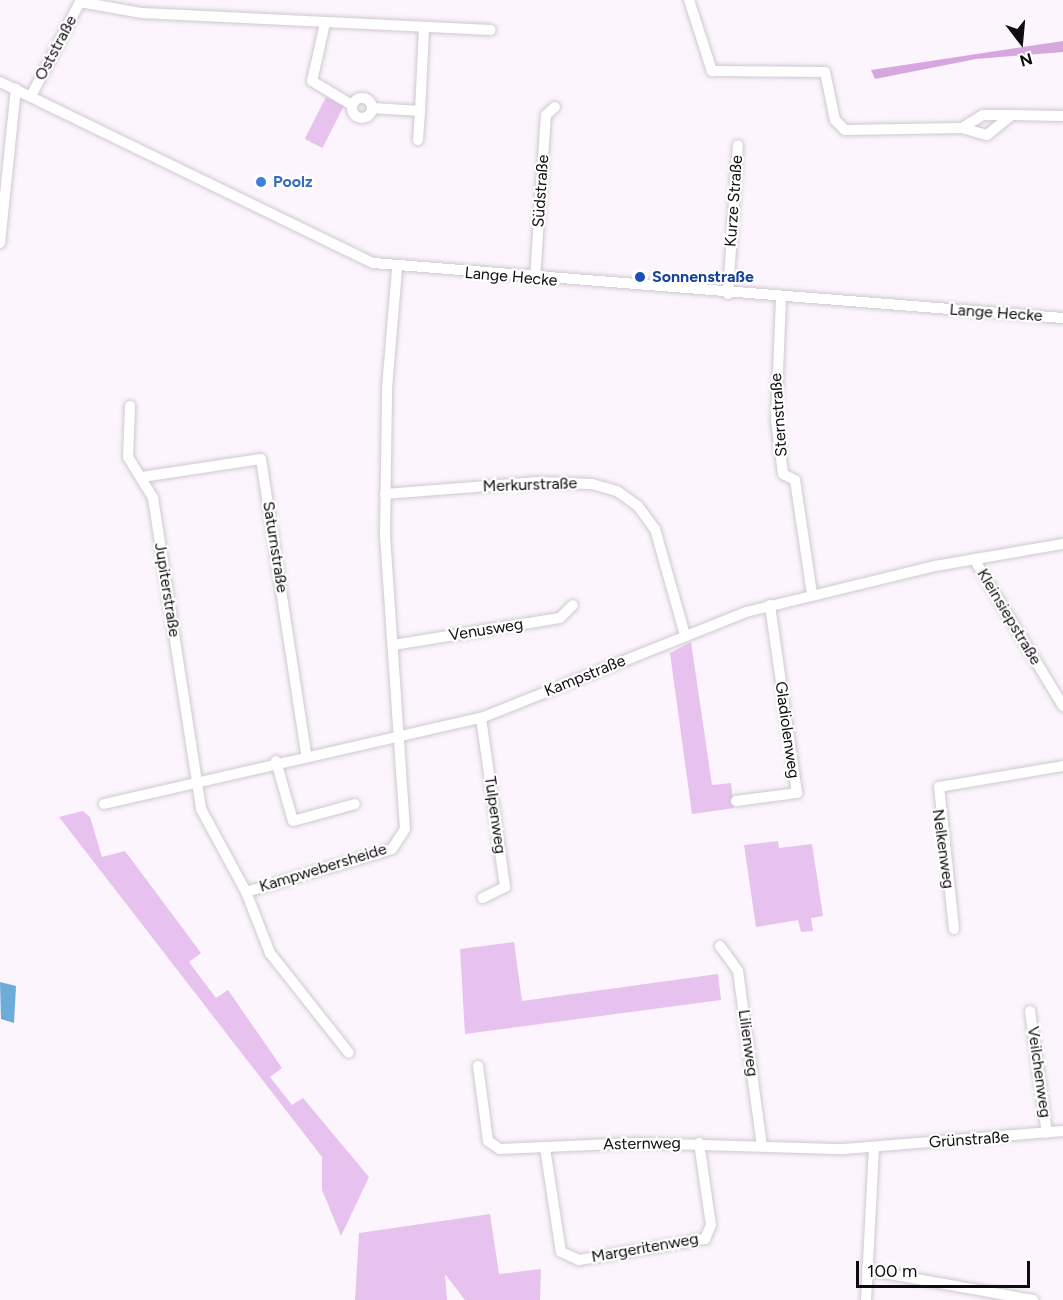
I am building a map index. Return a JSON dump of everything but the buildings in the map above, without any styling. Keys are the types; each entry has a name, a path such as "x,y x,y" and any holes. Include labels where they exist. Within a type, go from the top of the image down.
{"street":[{"path":"689,0 712,71 825,72 834,120 845,130 963,129 994,133 1012,115"},
{"path":"80,1 105,10 491,30"},
{"name":"Oststraße","path":"31,96 80,1"},
{"path":"326,23 312,81 352,105 365,98 372,108 420,111"},
{"path":"418,140 424,28"},
{"name":"Lange Hecke","path":"0,82 345,252 397,268 1063,318"},
{"path":"0,243 16,89"},
{"name":"Südstraße","path":"535,279 546,116 555,107"},
{"path":"963,129 983,115 1063,116"},
{"name":"Kurze Straße","path":"728,294 738,145"},
{"path":"397,268 387,388 385,494 393,645 402,735"},
{"name":"Sternstraße","path":"781,298 776,420 783,474 795,480 812,594"},
{"name":"Jupiterstraße","path":"130,406 128,457 153,498 196,781"},
{"name":"Saturnstraße","path":"142,477 261,459 306,754"},
{"name":"Merkurstraße","path":"385,494 544,482 617,491 638,506 655,529 685,635"},
{"name":"Kampstraße","path":"104,804 306,754 480,717 685,635 770,605 974,559 1063,544"},
{"name":"Kleinsiepstraße","path":"974,559 1063,706"},
{"name":"Venusweg","path":"393,645 560,618 573,605"},
{"name":"Gladiolenweg","path":"736,801 797,793 770,605"},
{"name":"Tulpenweg","path":"480,717 505,887 482,898"},
{"name":"Kampwebersheide","path":"246,892 392,849 405,829 402,735"},
{"path":"276,761 293,821 355,804"},
{"name":"Nelkenweg","path":"954,929 939,787 1063,766"},
{"name":"Kampwebersheide","path":"196,781 207,823 246,892 270,953 349,1053"},
{"name":"Lilienweg","path":"720,946 738,971 762,1146"},
{"name":"Veilchenweg","path":"1030,1011 1047,1133"},
{"name":"Asternweg","path":"478,1066 488,1141 500,1149 699,1143 874,1147"},
{"name":"Grünstraße","path":"874,1147 1063,1131"},
{"name":"Margeritenweg","path":"545,1148 561,1252 579,1260 705,1239 711,1225 699,1143"},
{"path":"866,1300 874,1147"},
{"path":"867,1270 1033,1300"}],"shaded area":[{"path":"1063,41 1063,52 976,59 875,79 871,70"},
{"path":"326,97 344,106 322,148 305,139"},
{"path":"691,642 712,785 731,783 734,808 692,814 670,653"},
{"path":"83,811 90,817 102,857 125,851 201,953 189,962 216,998 228,990 282,1068 270,1077 292,1105 303,1098 369,1177 341,1236 322,1190 322,1157 59,817"},
{"path":"778,841 779,848 812,844 823,916 811,918 813,931 801,932 798,920 756,927 744,845"},
{"path":"514,942 522,1001 718,974 721,1000 465,1034 460,949"},
{"path":"490,1214 499,1274 541,1269 540,1300 465,1300 445,1274 447,1300 355,1300 359,1233"}],"water":[{"path":"0,982 16,986 14,1023 1,1019"}],"place":[{"name":"Poolz","path":"261,182"},
{"name":"Sonnenstraße","path":"640,277"}]}
